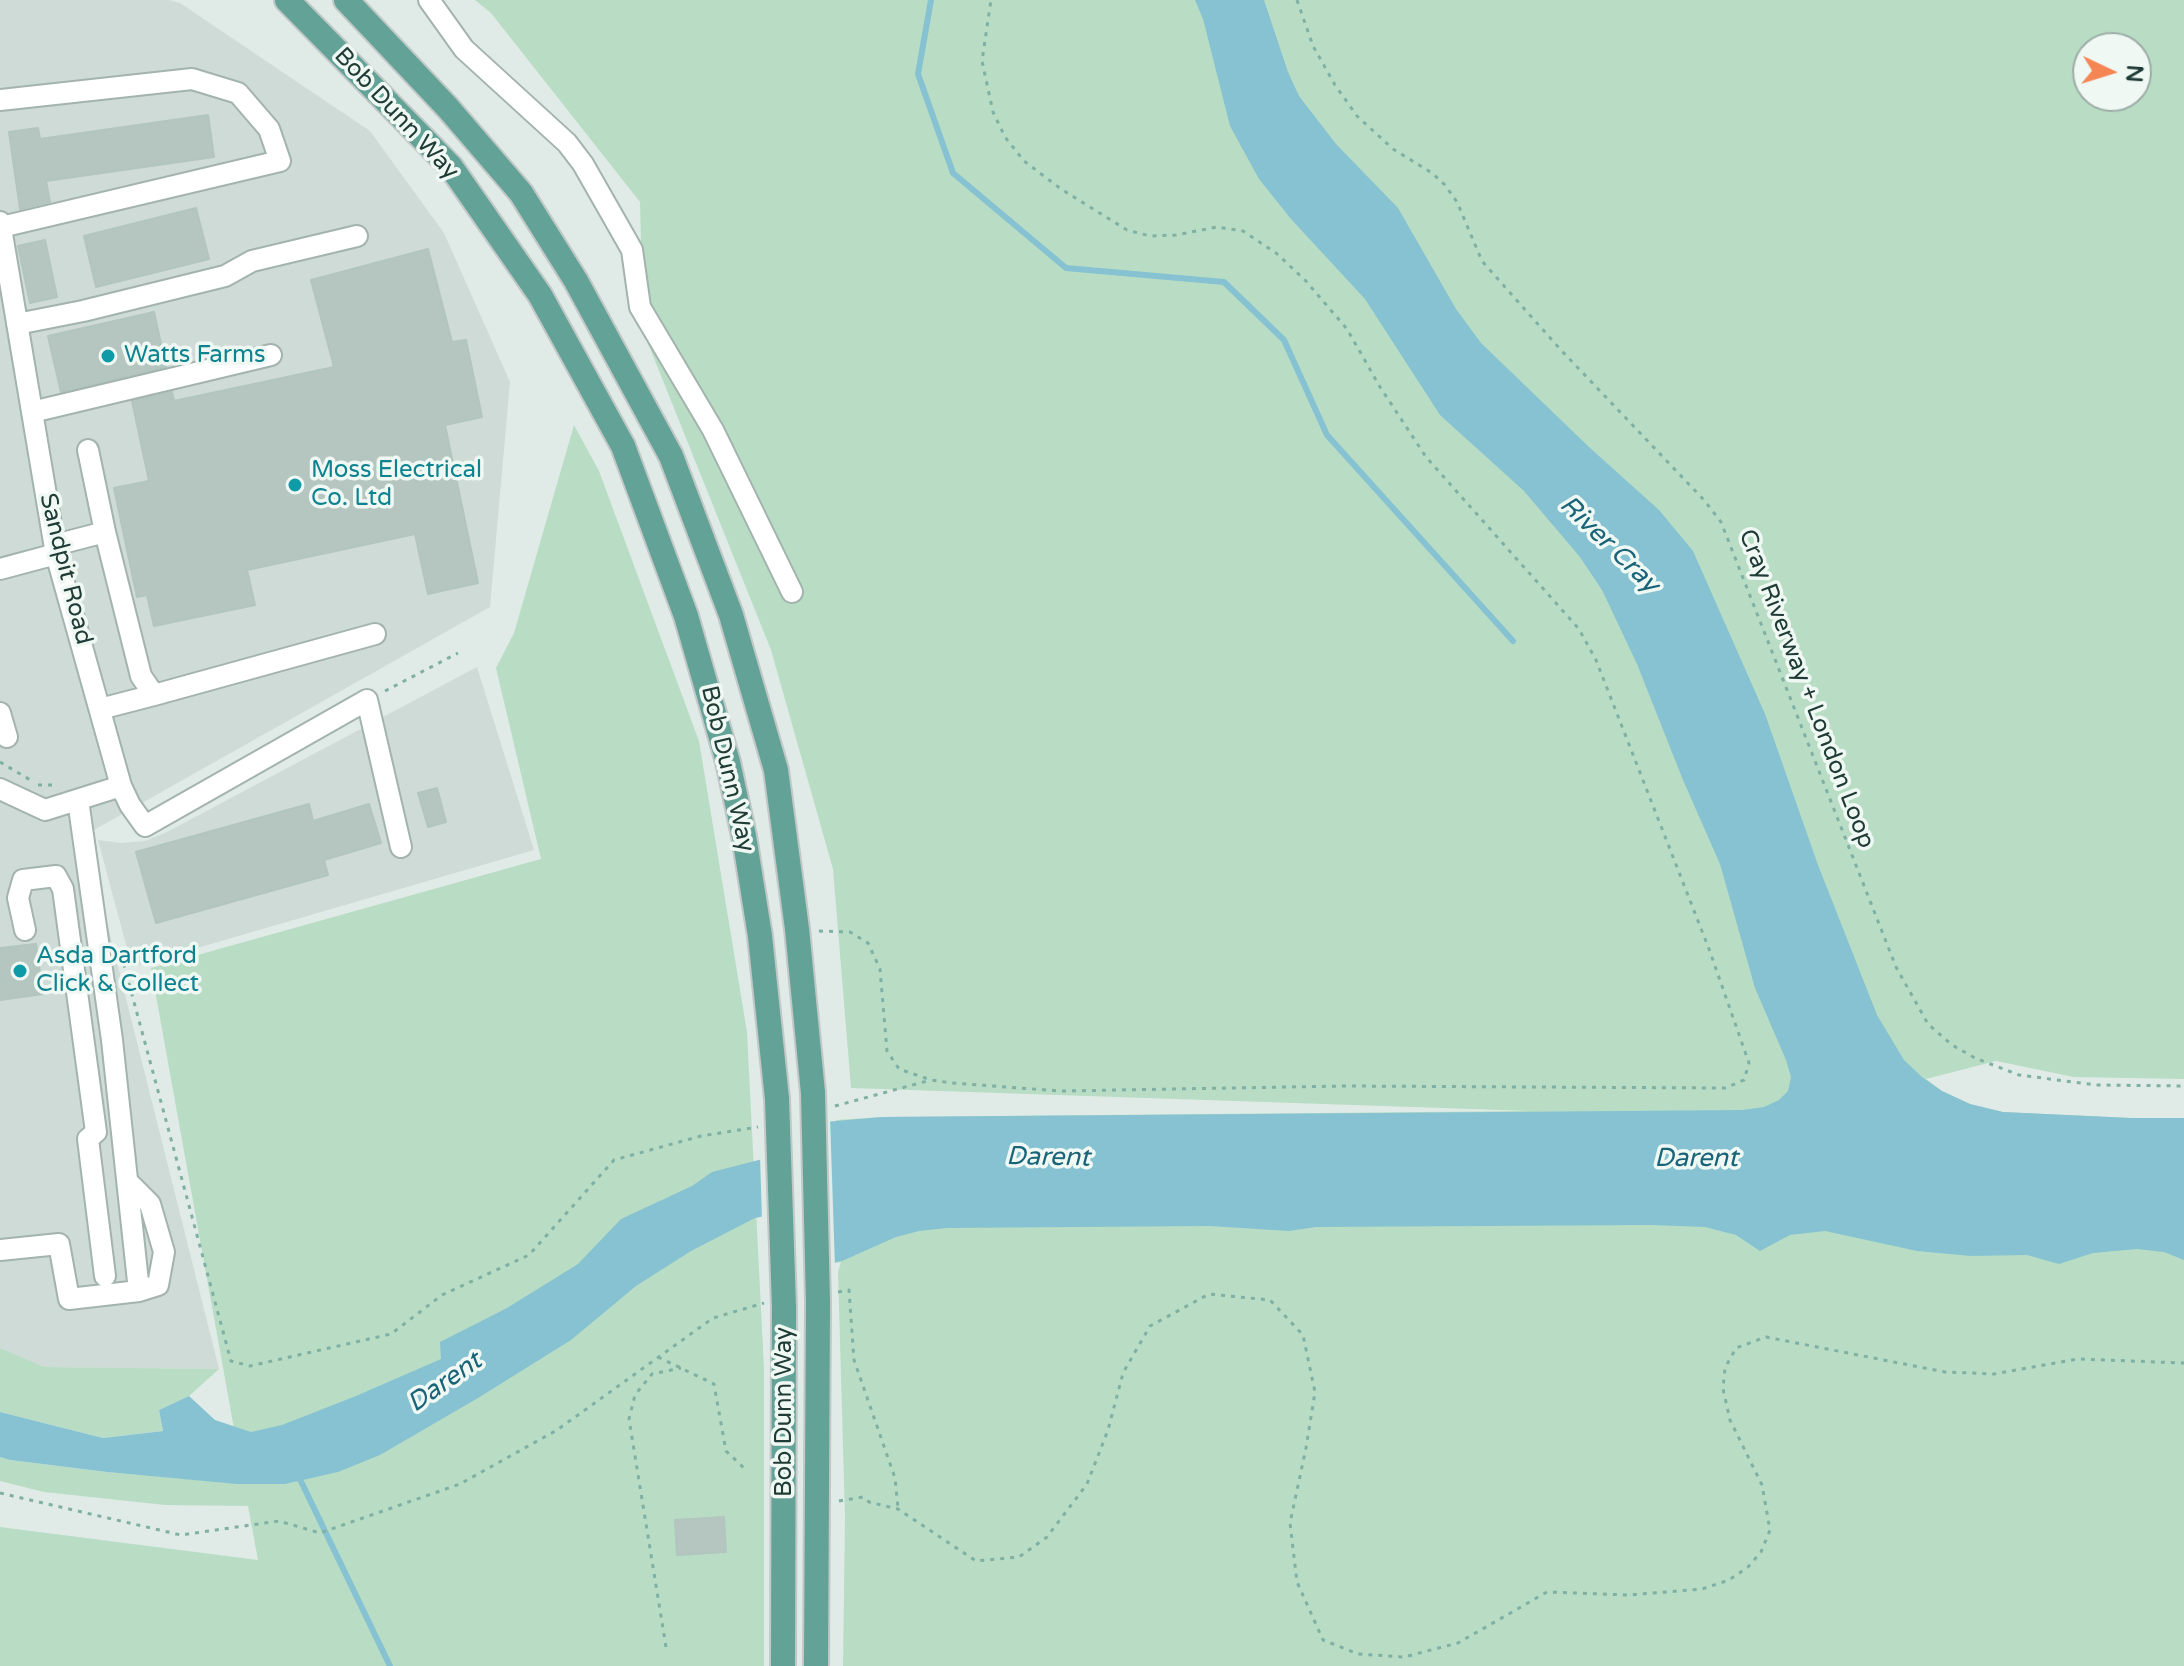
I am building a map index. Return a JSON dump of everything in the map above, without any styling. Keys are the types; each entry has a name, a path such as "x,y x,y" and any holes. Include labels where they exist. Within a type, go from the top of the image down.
{"main road":[{"name":"Bob Dunn Way","path":"287,0 451,167 540,295 623,446 686,616 728,762 744,836 762,948 777,1099 784,1307 783,1666"},
{"name":"Bob Dunn Way","path":"346,0 448,108 521,193 576,281 671,456 731,615 776,770 820,1100 816,1666"}],"street":[{"path":"429,0 464,49 567,143 583,164 632,250 640,307 713,430 792,592"},
{"path":"0,100 192,79 238,93 269,129 280,161 0,224"},
{"name":"Sandpit Road","path":"0,224 56,549 121,786 145,826 367,700"},
{"path":"17,324 225,276 252,261 357,236"},
{"path":"32,412 271,355"},
{"path":"88,450 141,676 154,695"},
{"path":"0,569 105,532"},
{"path":"100,709 375,634"},
{"path":"367,700 401,847"},
{"path":"0,713 7,737"},
{"path":"0,789 45,810 121,786"},
{"path":"80,799 85,856 112,1040 139,1291"},
{"path":"60,882 85,856"},
{"path":"25,930 18,898 23,880 60,882 89,879"},
{"path":"60,882 96,1132 88,1139 105,1276"},
{"path":"0,1250 59,1244 69,1299 139,1291 158,1285 164,1252 150,1204 128,1182"}],"path":[{"path":"814,930 850,932 868,943 880,969 887,1051 899,1069 931,1080 1061,1091 1345,1086 1725,1088 1744,1080 1749,1063 1709,949 1596,660 1579,629 1426,457 1347,329 1305,280 1276,253 1243,231 1217,227 1176,235 1150,236 1127,230 1061,189 1024,161 1005,137 993,112 982,61 991,0"},
{"name":"Cray Riverway + London Loop","path":"1297,0 1313,46 1357,116 1393,149 1432,173 1445,185 1457,202 1482,261 1721,522 1896,967 1928,1024 1952,1045 1975,1058 2019,1075 2096,1085 2184,1086"},
{"path":"367,700 458,653"},
{"path":"0,762 39,785 59,785 80,799"},
{"path":"120,950 231,1361 250,1366 391,1334 442,1295 529,1255 614,1160 701,1136 740,1132 769,1124"},
{"path":"820,1100 931,1080"},
{"path":"849,1290 854,1360 895,1478 898,1509"},
{"path":"834,1502 863,1497 869,1502 898,1509 976,1561 1019,1557 1047,1537 1087,1484 1108,1430 1123,1373 1150,1326 1209,1294 1270,1300 1303,1335 1315,1392 1290,1523 1297,1582 1323,1640 1358,1654 1404,1657 1458,1643 1547,1592 1629,1595 1702,1589 1729,1580 1748,1567 1761,1552 1770,1530 1762,1485 1730,1420 1723,1389 1725,1368 1736,1348 1766,1337 1945,1372 1994,1374 2078,1359 2184,1363"},
{"path":"0,1493 181,1535 279,1521 320,1533 460,1484 557,1430 713,1318"},
{"path":"658,1357 714,1384 726,1451 744,1468"},
{"path":"666,1647 629,1419 635,1395 652,1374 681,1368"}],"shaded area":[{"path":"0,0 169,0 180,3 370,131 444,233 510,382 490,607 85,835 219,1369 43,1367 0,1348"},
{"path":"477,667 534,850 132,967 98,840 121,843 145,841 167,832"}],"green space":[{"path":"475,0 2184,0 2184,1079 2074,1077 1996,1061 1926,1079 1942,1091 1970,1104 2003,1112 2184,1118 2184,1666 843,1666 845,1517 838,1272 841,1262 828,1264 836,1120 882,1117 1530,1111 851,1088 833,869 771,650 643,331 640,202 491,13"},
{"path":"574,425 599,471 699,741 747,1032 764,1368 764,1666 0,1666 0,1527 258,1560 248,1506 165,1505 44,1492 0,1481 0,1457 107,1472 244,1484 151,968 541,859 496,668 514,633"},
{"path":"0,1348 44,1367 219,1369 189,1396 159,1410 163,1431 103,1438 0,1412"}],"water":[{"path":"1195,0 1264,0 1299,96 1336,144 1398,208 1456,309 1481,343 1659,510 1693,551 1765,714 1818,865 1877,1015 1904,1060 1942,1091 1970,1104 2003,1112 2184,1118 2184,1260 2164,1252 2137,1249 2093,1253 2059,1264 2027,1255 1971,1256 1917,1251 1825,1231 1790,1235 1760,1251 1736,1235 1705,1227 1316,1227 1289,1231 1210,1226 947,1228 896,1237 828,1264 826,1204 755,1218 691,1251 636,1286 571,1340 380,1455 338,1472 285,1484 237,1484 107,1472 0,1457 0,1412 103,1438 163,1431 159,1410 189,1396 215,1420 251,1432 282,1425 356,1396 441,1359 440,1342 507,1308 578,1264 621,1219 692,1186 712,1172 825,1143 825,1122 882,1117 1743,1110 1764,1107 1779,1100 1788,1091 1791,1077 1786,1060 1755,988 1720,864 1637,664 1602,590 1580,557 1524,491 1440,415 1365,299 1291,219 1259,179 1230,126 1203,19"}],"pier":[{"path":"830,1117 835,1267 827,1268 823,1208 762,1221 760,1156 821,1140 823,1118"}],"building":[{"path":"208,115 214,157 46,181 50,202 20,209 9,132 38,128 40,139"},
{"path":"196,208 209,259 96,287 84,236"},
{"path":"45,240 57,297 30,303 18,246"},
{"name":"Moss Electrical Co. Ltd","path":"428,249 452,342 466,340 482,417 445,425 478,583 428,594 415,534 247,570 255,605 154,626 147,595 137,597 114,488 149,481 132,401 172,392 174,401 334,367 311,280"},
{"name":"Watts Farms","path":"154,312 166,367 61,392 48,336"},
{"path":"437,788 446,822 428,827 418,793"},
{"path":"309,804 313,821 369,804 381,843 324,860 328,875 156,923 136,852"},
{"name":"Asda Dartford Click & Collect","path":"36,944 43,994 0,1000 0,948"},
{"path":"724,1517 726,1552 677,1555 675,1520"}],"waterway":[{"path":"931,0 918,74 953,173 1066,268 1224,282 1284,340 1327,435 1513,641"},
{"path":"298,1475 390,1666"}],"place":[{"name":"Watts Farms","path":"108,356"},
{"name":"Moss Electrical Co. Ltd","path":"295,485"},
{"name":"Asda Dartford Click & Collect","path":"20,971"}],"water label":[{"name":"River Cray","path":"1609,545"},
{"name":"Darent","path":"1048,1158"},
{"name":"Darent","path":"1696,1159"},
{"name":"Darent","path":"445,1383"}]}
